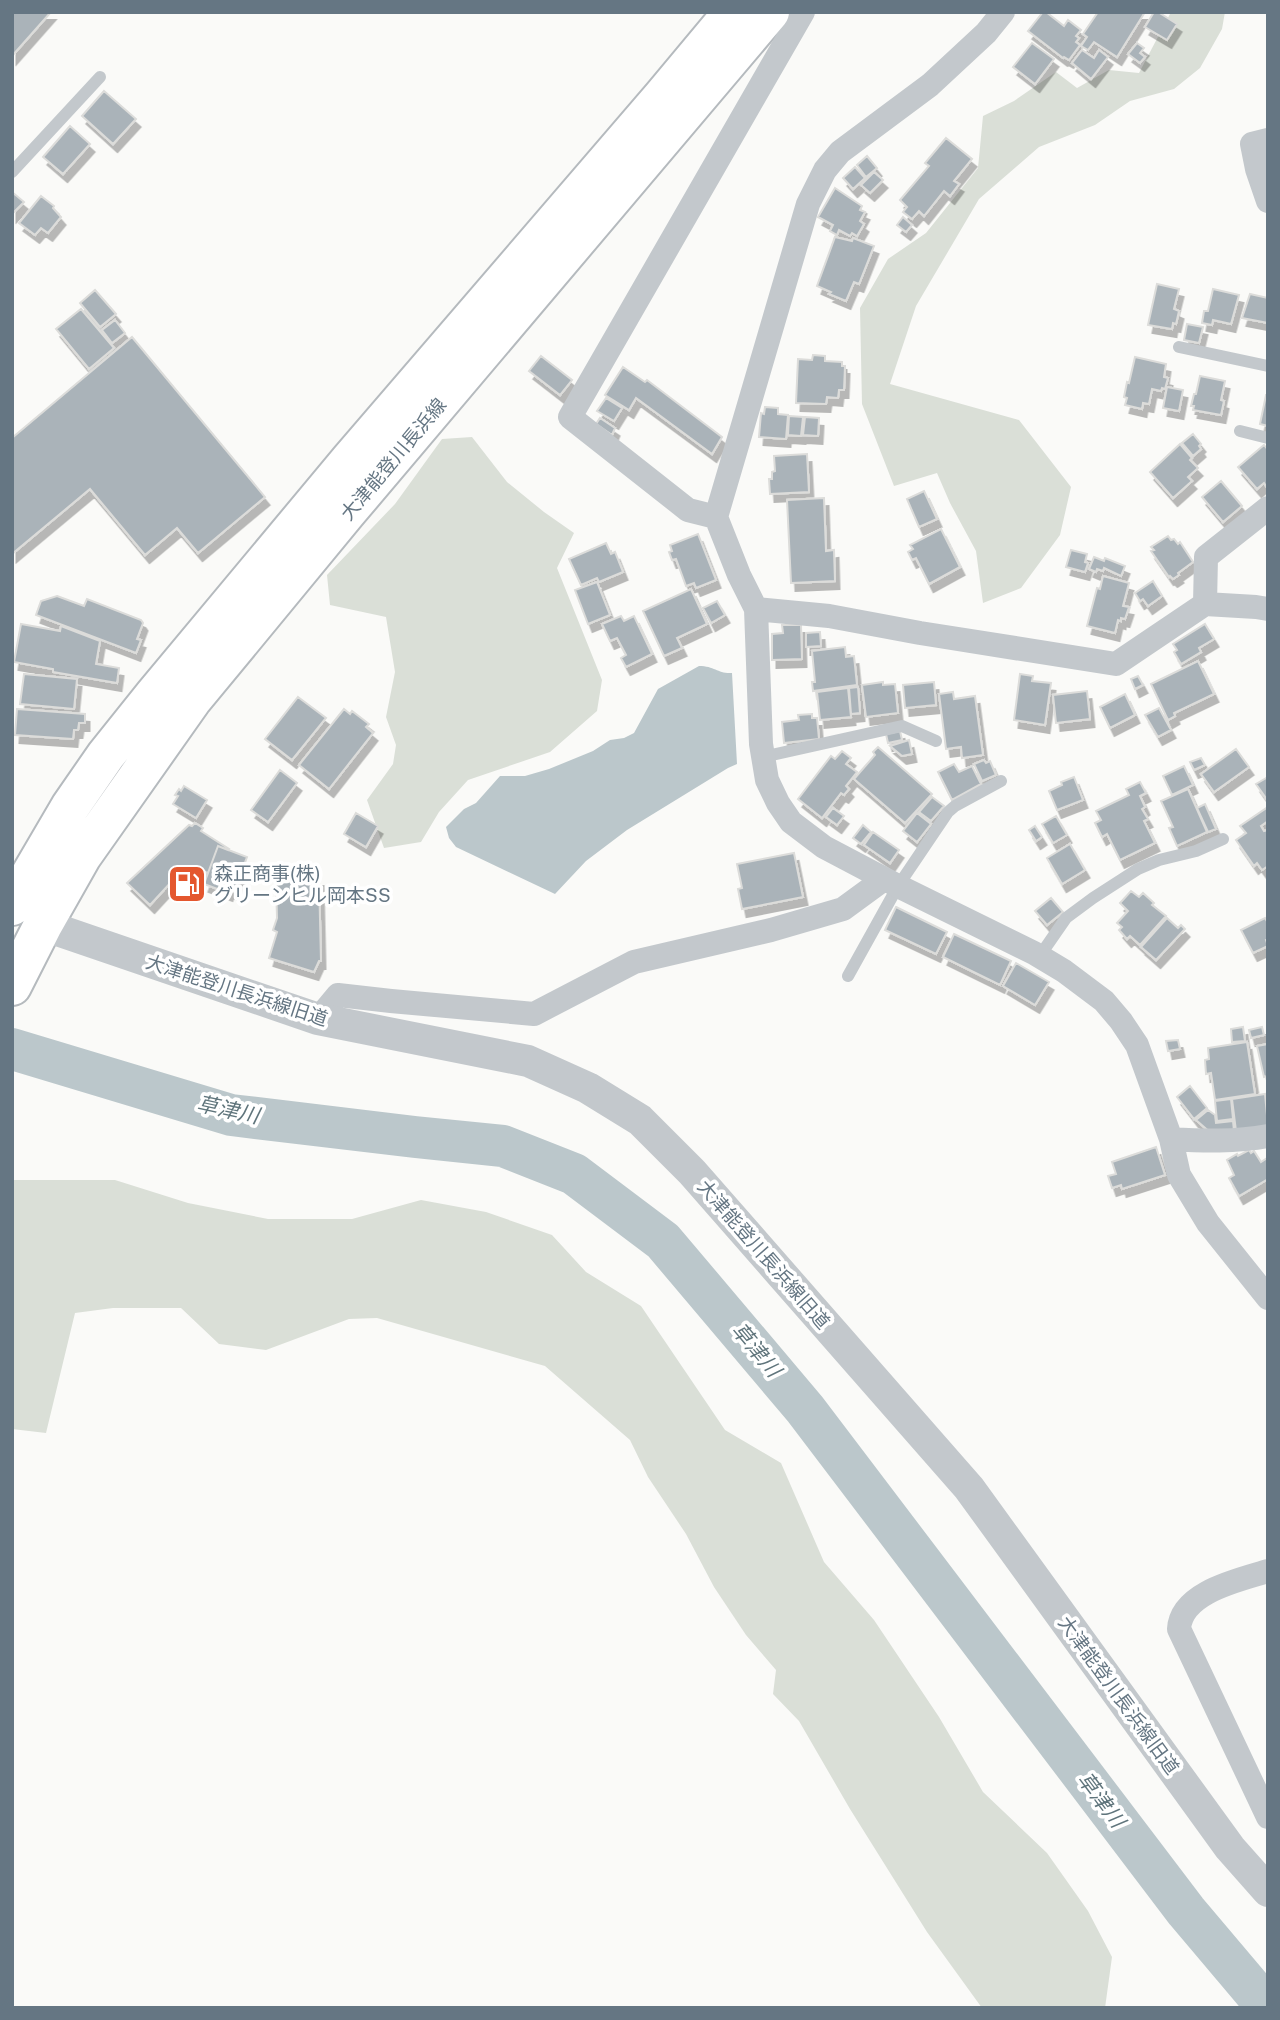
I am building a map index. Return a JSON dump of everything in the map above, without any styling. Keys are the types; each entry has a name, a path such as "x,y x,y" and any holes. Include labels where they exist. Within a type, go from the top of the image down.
{"main road":[{"name":"大津能登川長浜線","path":"28,915 69,807 106,755 350,460 733,12"},
{"name":"大津能登川長浜線","path":"28,915 88,846 192,700 347,512 770,12"},
{"path":"13,984 28,915"}],"street":[{"path":"716,517 688,510 570,417 803,12"},
{"path":"1003,12 986,33 930,85 840,152 825,170 808,204 716,517 756,609 766,780 791,822 824,847 1040,957 1083,984 1104,1001 1137,1045 1171,1139 1179,1175 1208,1223 1268,1298"},
{"path":"1268,140 1252,144 1268,201"},
{"path":"1205,604 1206,557 1268,508"},
{"path":"756,609 829,616 1116,664 1205,604 1268,610"},
{"path":"318,1020 338,995 534,1014 634,962 771,930 843,909 891,882"},
{"name":"大津能登川長浜線旧道","path":"28,915 318,1020 528,1060 588,1088 639,1120 692,1172 969,1488 1230,1848 1268,1891"},
{"path":"1171,1139 1250,1140 1268,1136"},
{"path":"1268,1571 1199,1596 1180,1619 1180,1629 1268,1817"}],"lane":[{"path":"12,172 100,77"},
{"path":"1179,347 1268,366"},
{"path":"1240,431 1268,438"},
{"path":"763,757 902,726 936,741"},
{"path":"848,976 891,882 948,812 1001,782"},
{"path":"1040,957 1066,918 1093,898 1138,869 1196,851 1223,839"}],"shaded area":[{"path":"1171,12 1225,12 1222,29 1200,68 1174,89 1130,101 1095,125 1039,147 979,199 916,306 890,384 1019,420 1071,487 1060,535 1021,588 983,603 976,551 937,473 894,486 862,404 860,308 888,259 926,233 978,168 983,116 1014,101 1056,72 1077,88 1109,70 1139,73"},
{"path":"472,437 507,482 574,533 557,568 602,680 597,711 550,752 468,780 439,812 421,842 384,848 367,800 393,764 396,745 386,717 395,672 386,617 330,605 327,575 395,504 442,439"},
{"path":"699,666 732,673 737,764 627,830 586,861 555,894 456,847 449,838 446,827 464,809 476,803 500,776 525,776 549,769 593,751 610,740 634,733 658,689"},
{"path":"12,1180 115,1180 188,1203 268,1219 352,1219 421,1200 486,1212 552,1235 586,1272 641,1306 725,1430 781,1463 824,1562 874,1620 939,1717 983,1792 1047,1853 1088,1911 1112,1957 1105,2008 982,2008 927,1932 799,1721 773,1694 776,1670 746,1635 714,1587 686,1534 648,1477 630,1440 545,1366 377,1318 349,1319 266,1350 219,1344 181,1308 113,1308 75,1313 46,1433 12,1429"}],"building":[{"path":"12,12 51,12 12,56"},
{"path":"1043,12 1064,26 1068,20 1081,30 1076,36 1079,38 1076,42 1080,45 1069,60 1028,31"},
{"path":"1098,12 1145,12 1117,57 1094,42 1088,50 1081,46 1087,37 1083,34"},
{"path":"1154,12 1177,24 1167,40 1145,27"},
{"path":"1032,43 1054,59 1035,84 1013,67"},
{"path":"1137,43 1144,48 1140,53 1145,57 1140,63 1128,54"},
{"path":"1082,50 1094,58 1099,50 1108,57 1091,79 1072,63"},
{"path":"104,91 136,119 113,144 82,116"},
{"path":"70,126 90,144 63,174 43,157"},
{"path":"946,138 972,159 954,181 959,184 950,196 944,191 924,216 919,211 912,219 903,212 907,207 900,200 929,166 925,163"},
{"path":"867,156 877,168 866,177 857,165"},
{"path":"855,167 865,178 853,189 843,178"},
{"path":"874,172 883,180 870,193 861,185"},
{"path":"835,188 862,206 860,210 865,212 860,221 864,224 857,236 852,233 850,236 839,230 837,235 830,231 833,225 818,217"},
{"path":"12,192 24,202 12,214"},
{"path":"41,196 54,206 61,217 48,233 41,228 35,235 19,223"},
{"path":"903,217 912,225 906,232 897,225"},
{"path":"835,237 852,241 853,238 874,246 859,284 854,282 846,301 817,286"},
{"path":"1157,284 1179,289 1174,309 1179,311 1172,329 1148,325"},
{"path":"1213,289 1239,295 1231,324 1213,320 1212,325 1202,323"},
{"path":"95,290 116,314 100,327 80,303"},
{"path":"1250,294 1268,298 1268,323 1242,318"},
{"path":"81,309 114,348 89,369 56,329"},
{"path":"115,320 125,333 112,343 102,330"},
{"path":"1187,324 1203,327 1199,343 1184,340"},
{"path":"132,337 265,497 198,553 177,528 145,555 90,489 12,554 12,438"},
{"path":"813,355 825,356 825,361 842,362 842,366 845,366 844,390 839,390 838,398 827,397 826,404 796,403 798,359 812,360"},
{"path":"541,356 572,380 560,395 529,371"},
{"path":"1135,357 1166,364 1164,377 1168,378 1165,389 1152,389 1149,404 1143,403 1142,409 1125,405 1127,382 1129,383"},
{"path":"623,367 645,382 647,380 722,437 712,454 636,398 629,410 605,395"},
{"path":"1200,376 1225,381 1221,415 1193,410 1194,406 1191,406"},
{"path":"1167,387 1183,390 1179,411 1163,408"},
{"path":"1268,395 1268,426 1260,424"},
{"path":"606,398 622,408 614,421 597,411"},
{"path":"765,407 778,408 778,414 788,415 786,439 759,437 761,413 764,414"},
{"path":"789,416 803,417 801,436 788,435"},
{"path":"805,417 819,418 818,436 803,435"},
{"path":"600,418 615,428 612,435 596,424"},
{"path":"1193,434 1201,444 1201,449 1193,456 1182,443"},
{"path":"1180,444 1198,468 1188,477 1192,481 1173,498 1150,472"},
{"path":"1264,445 1268,450 1268,484 1266,486 1264,483 1257,489 1238,467"},
{"path":"807,454 809,492 770,494 769,479 772,479 772,472 775,471 774,456"},
{"path":"1221,481 1242,506 1223,522 1202,497"},
{"path":"924,491 937,519 919,527 907,499"},
{"path":"824,498 826,551 834,550 835,581 791,583 787,500"},
{"path":"941,529 960,567 929,584 916,558 912,560 908,552 913,549 910,545"},
{"path":"698,534 716,580 696,588 694,583 686,586 676,559 672,560 669,552 672,551 670,545"},
{"path":"1168,536 1178,544 1180,542 1193,562 1173,579 1151,551 1154,550 1151,547"},
{"path":"606,543 611,554 615,552 623,572 599,582 597,578 581,585 569,559"},
{"path":"1071,550 1087,554 1085,572 1066,567"},
{"path":"1094,557 1104,561 1105,558 1125,566 1121,576 1104,568 1103,571 1097,569 1096,572 1089,569"},
{"path":"1103,576 1129,583 1123,606 1129,607 1125,619 1118,620 1115,633 1087,626"},
{"path":"1153,581 1162,596 1148,606 1143,599 1140,601 1135,593"},
{"path":"597,582 610,615 588,624 575,590"},
{"path":"691,589 707,624 677,638 682,648 664,656 643,611"},
{"path":"57,596 84,606 87,599 141,620 143,623 137,639 141,640 136,653 36,615 41,601"},
{"path":"717,601 725,615 711,623 703,608"},
{"path":"621,616 624,621 634,616 652,654 626,667 621,658 626,655 617,638 610,641 602,624"},
{"path":"21,624 60,631 61,626 100,641 96,664 119,668 117,683 14,662"},
{"path":"1205,624 1214,639 1199,648 1201,652 1181,664 1173,644"},
{"path":"782,625 801,625 802,659 772,660 772,634 783,633"},
{"path":"820,632 821,646 806,647 806,633"},
{"path":"845,647 846,657 854,656 857,685 813,691 812,682 815,682 812,651"},
{"path":"1198,661 1214,694 1174,713 1175,716 1168,720 1151,684"},
{"path":"24,674 77,679 74,709 20,704"},
{"path":"1020,674 1033,676 1032,681 1051,683 1045,725 1014,720"},
{"path":"1138,676 1143,685 1135,689 1131,679"},
{"path":"883,682 883,685 895,684 898,713 866,717 862,685"},
{"path":"934,682 936,705 905,708 903,685"},
{"path":"858,687 860,713 851,714 849,688"},
{"path":"848,688 851,717 820,720 817,692"},
{"path":"1087,691 1090,719 1056,723 1053,695"},
{"path":"953,692 954,699 975,696 983,755 962,758 961,747 946,749 939,694"},
{"path":"1125,694 1135,715 1110,728 1100,707"},
{"path":"298,697 326,718 292,760 265,739"},
{"path":"1159,708 1171,730 1158,737 1145,715"},
{"path":"17,709 85,714 85,723 79,723 78,730 74,730 73,739 15,735"},
{"path":"344,709 350,714 352,711 369,724 366,727 373,733 329,789 299,765"},
{"path":"812,714 812,718 817,718 819,739 784,743 782,722 799,720 798,715"},
{"path":"900,731 902,740 888,743 886,734"},
{"path":"909,740 912,754 902,756 890,746"},
{"path":"878,747 932,794 905,823 854,779 875,755 873,752"},
{"path":"1236,749 1249,767 1214,792 1201,774"},
{"path":"842,751 851,758 846,764 857,772 846,786 849,789 844,795 841,793 822,818 798,799 831,756 835,759"},
{"path":"1201,758 1205,765 1194,770 1190,762"},
{"path":"984,760 986,763 990,761 996,775 982,781 974,764"},
{"path":"954,764 959,772 972,766 981,784 952,800 938,772"},
{"path":"1184,766 1193,785 1172,795 1163,776"},
{"path":"280,770 297,783 268,822 251,810"},
{"path":"1074,777 1083,800 1057,810 1049,791"},
{"path":"1268,777 1268,801 1256,784"},
{"path":"1140,782 1146,793 1140,796 1145,807 1142,809 1148,819 1144,821 1155,843 1120,860 1107,834 1102,837 1095,823 1101,820 1096,811 1129,795 1126,789"},
{"path":"184,786 207,800 196,818 173,804 178,796 175,795"},
{"path":"1188,789 1207,832 1177,846 1169,828 1173,827 1161,801"},
{"path":"932,797 944,806 931,821 919,812"},
{"path":"1205,804 1216,829 1208,832 1197,808"},
{"path":"1268,807 1268,821 1261,826 1264,831 1268,830 1268,866 1262,870 1257,863 1254,866 1236,840 1246,833 1240,826"},
{"path":"833,808 844,816 837,825 826,817"},
{"path":"356,813 378,826 366,847 344,834"},
{"path":"917,813 931,824 917,842 903,831"},
{"path":"1056,816 1067,835 1053,843 1042,824"},
{"path":"195,823 203,828 201,831 229,849 218,846 208,873 202,871 201,875 185,867 150,905 127,883 189,825"},
{"path":"863,825 871,832 861,844 853,838"},
{"path":"1035,826 1042,837 1036,841 1029,830"},
{"path":"873,832 899,850 890,863 864,845"},
{"path":"1070,844 1085,870 1062,884 1047,858"},
{"path":"218,846 247,857 234,892 229,890 228,893 204,884"},
{"path":"794,853 803,897 742,909 738,889 742,888 737,864"},
{"path":"304,864 305,879 319,878 321,961 314,972 269,958 277,932 273,930 277,918 276,880 286,879 284,866"},
{"path":"1131,891 1139,897 1143,893 1154,903 1152,905 1166,916 1140,945 1130,936 1127,939 1119,930 1122,927 1117,923 1128,911 1120,903"},
{"path":"1051,898 1063,912 1047,925 1035,911"},
{"path":"896,907 947,932 936,954 885,930"},
{"path":"1167,918 1178,928 1181,925 1185,929 1156,960 1141,947"},
{"path":"1265,918 1268,923 1268,946 1253,953 1241,930"},
{"path":"954,934 1011,961 1000,985 943,957"},
{"path":"1016,963 1049,982 1035,1005 1003,986"},
{"path":"1243,1027 1245,1041 1232,1042 1231,1029"},
{"path":"1262,1027 1264,1035 1251,1038 1249,1030"},
{"path":"1178,1040 1180,1049 1168,1051 1166,1041"},
{"path":"1247,1042 1255,1094 1215,1100 1211,1073 1206,1074 1208,1048"},
{"path":"1268,1044 1268,1081 1267,1076 1264,1077 1257,1046"},
{"path":"1190,1086 1207,1108 1194,1119 1177,1097"},
{"path":"1265,1094 1268,1126 1236,1131 1232,1099"},
{"path":"1231,1099 1233,1119 1217,1121 1215,1101"},
{"path":"1208,1110 1215,1115 1216,1123 1233,1121 1234,1131 1212,1134 1196,1120"},
{"path":"1156,1147 1165,1175 1122,1189 1121,1185 1112,1188 1108,1176 1116,1174 1112,1162"},
{"path":"1249,1150 1251,1153 1254,1151 1261,1162 1267,1158 1268,1179 1239,1196 1229,1178 1234,1175 1227,1160"}],"waterway":[{"name":"草津川","path":"12,1049 231,1115 503,1146 574,1174 663,1241 805,1409 1186,1911 1268,2008"}],"place":[{"name":"森正商事(株) グリーンヒル岡本SS","path":"187,884"}]}
